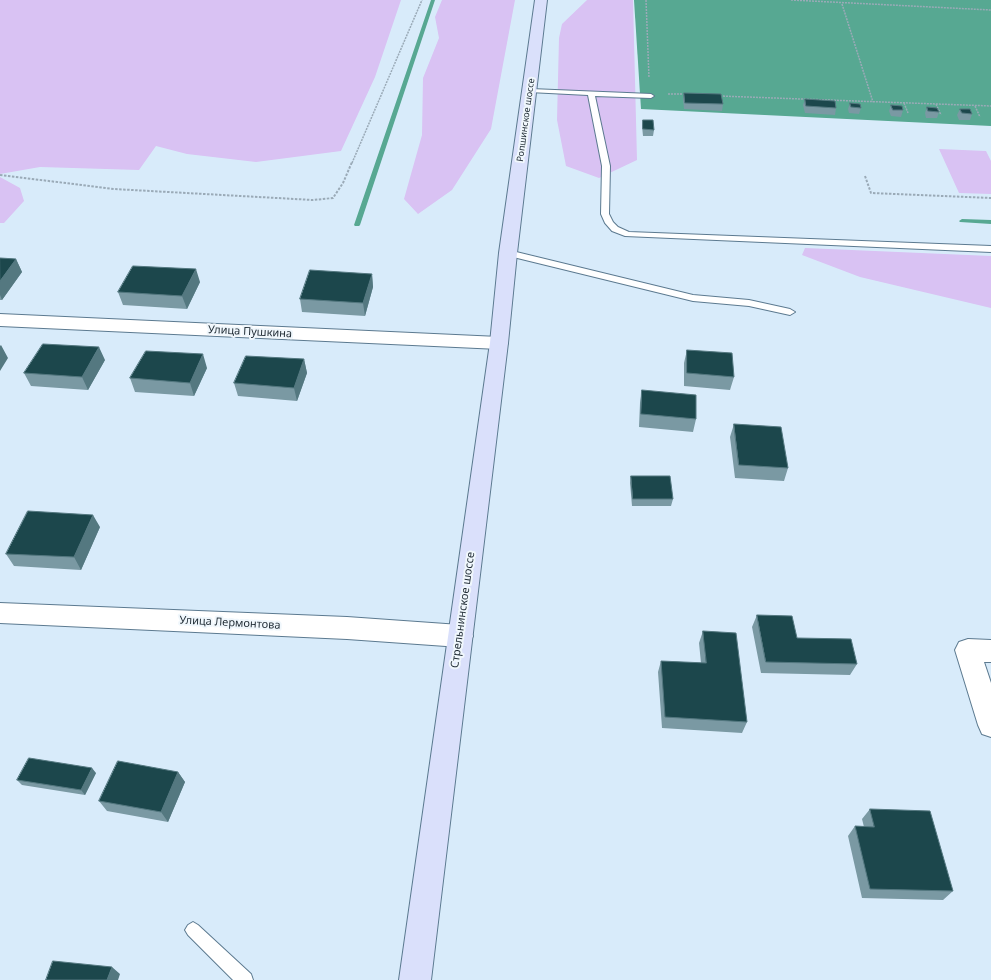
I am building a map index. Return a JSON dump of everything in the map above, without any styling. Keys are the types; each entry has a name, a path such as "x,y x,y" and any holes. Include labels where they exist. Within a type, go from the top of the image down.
{"main road":[{"name":"Ропшинское шоссе","path":"509,247 541,0"},
{"name":"Стрельнинское шоссе","path":"415,980 500,343 509,247"}],"street":[{"name":"Улица Пушкина","path":"0,320 500,343"},
{"name":"Улица Лермонтова","path":"0,613 347,628 460,636"},
{"path":"991,651 968,650 991,725"}],"lane":[{"path":"530,91 651,96"},
{"path":"591,94 606,166 605,214 609,223 615,229 628,234 991,249"},
{"path":"509,247 693,298 748,303 790,312"},
{"path":"193,930 245,980"}],"path":[{"path":"0,175 114,189 313,200 333,198 343,183 422,0"},
{"path":"646,0 651,96 666,94 690,94"},
{"path":"791,0 842,4 991,10"},
{"path":"842,4 850,25 862,72 873,102"},
{"path":"714,96 991,106"},
{"path":"904,104 908,113"},
{"path":"936,104 941,115"},
{"path":"975,106 980,116"},
{"path":"865,176 871,193 991,198"}],"shaded area":[{"path":"0,0 401,0 375,77 341,151 256,162 187,154 156,146 139,170 40,167 0,174"},
{"path":"442,0 515,0 491,129 452,190 418,214 404,199 422,135 423,78 439,38 435,17"},
{"path":"587,0 633,0 637,160 599,178 566,166 557,120 559,38 562,24"},
{"path":"634,0 991,0 991,126 641,109"},
{"path":"939,149 986,151 991,161 991,194 959,193"},
{"path":"0,177 20,188 24,201 4,223 0,223"},
{"path":"805,248 991,256 991,308 860,277 802,255"}],"building":[{"path":"684,93 721,94 723,104 685,103"},
{"path":"805,99 835,101 836,108 806,106"},
{"path":"850,103 860,104 861,108 851,107"},
{"path":"891,105 902,106 903,110 893,110"},
{"path":"927,107 937,108 939,112 928,111"},
{"path":"960,109 970,109 972,114 962,113"},
{"path":"643,120 653,120 654,130 643,129"},
{"path":"0,258 16,259 0,281"},
{"path":"133,266 196,269 182,296 118,292"},
{"path":"310,270 372,274 363,303 300,299"},
{"path":"43,344 99,347 82,377 24,373"},
{"path":"687,350 732,353 734,377 687,373"},
{"path":"146,351 203,354 190,383 130,378"},
{"path":"246,356 304,359 294,388 234,383"},
{"path":"642,390 696,395 696,419 641,414"},
{"path":"734,424 781,427 788,468 739,465"},
{"path":"631,476 670,476 673,499 633,499"},
{"path":"28,511 93,515 74,557 6,554"},
{"path":"757,615 792,616 797,638 851,639 857,664 766,662"},
{"path":"703,631 736,633 747,722 665,717 661,661 706,663"},
{"path":"29,758 92,768 81,790 17,780"},
{"path":"118,761 178,772 161,812 99,801"},
{"path":"870,809 930,811 953,891 870,889 855,826 874,827"},
{"path":"53,961 112,967 107,980 46,980"}],"waterway":[{"path":"357,225 433,0"},
{"path":"962,221 991,222"}]}
